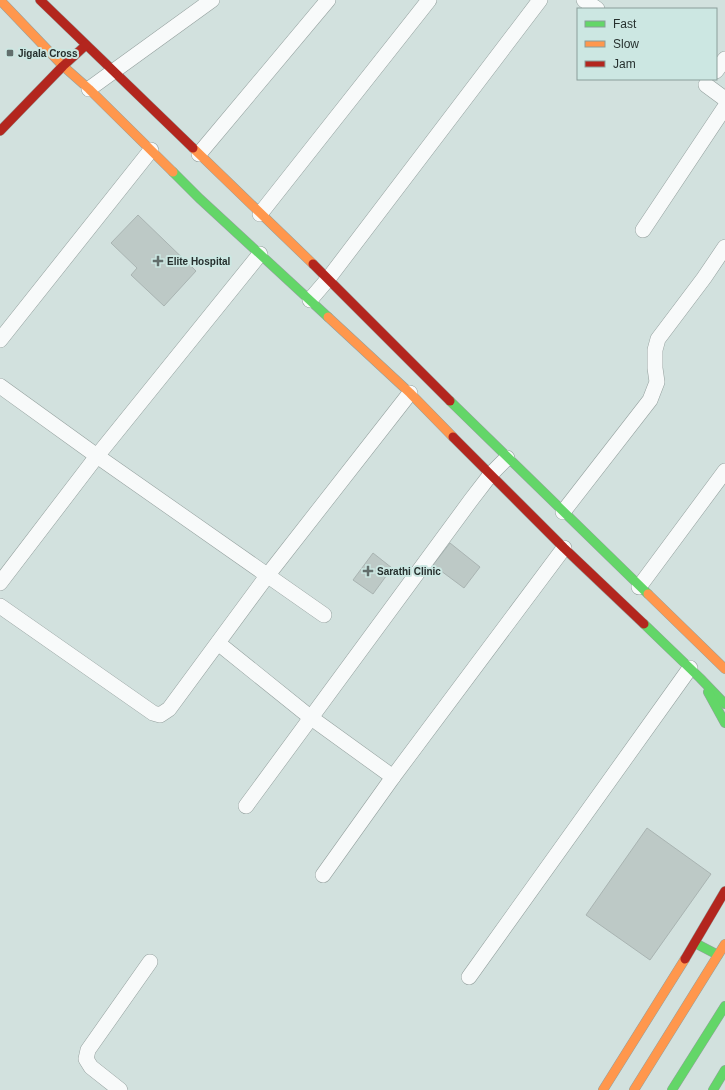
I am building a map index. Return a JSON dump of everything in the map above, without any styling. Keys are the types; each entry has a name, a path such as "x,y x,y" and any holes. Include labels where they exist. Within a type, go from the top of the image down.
{"main road":[{"path":"0,0 63,66 89,89 199,198 410,393 564,548 695,673 725,704"},
{"path":"40,0 328,279 507,458 725,669"},
{"path":"0,131 63,66 86,45"},
{"path":"716,661 725,664"},
{"path":"695,673 725,722"},
{"path":"603,1090 695,943 725,891"},
{"path":"695,943 718,955"},
{"path":"634,1090 725,944"},
{"path":"672,1090 725,1006"},
{"path":"712,1090 725,1070"}],"street":[{"path":"89,89 212,0"},
{"path":"198,154 328,0"},
{"path":"260,214 429,0"},
{"path":"310,300 328,279 540,0"},
{"path":"584,0 596,8"},
{"path":"717,70 725,59"},
{"path":"704,81 725,99"},
{"path":"644,230 725,107"},
{"path":"0,340 151,150"},
{"path":"563,512 650,400 657,382 655,350 658,339 704,278 725,246"},
{"path":"0,583 97,456 260,254"},
{"path":"0,386 324,615"},
{"path":"0,606 153,713 160,715 169,709 267,576 410,393"},
{"path":"246,806 310,717 491,474 507,458"},
{"path":"640,587 725,471"},
{"path":"323,875 393,777 564,548"},
{"path":"218,643 310,717 393,777"},
{"path":"469,977 695,673"},
{"path":"120,1090 91,1067 86,1059 88,1050 150,962"}],"building":[{"path":"138,215 196,271 164,306 131,275 137,268 111,243"},
{"path":"450,543 480,567 464,588 433,565"},
{"path":"373,553 392,568 373,594 353,580"},
{"path":"647,828 711,874 650,960 586,915"}],"traffic: fast":[{"path":"173,172 199,198 328,317"},
{"path":"450,401 648,594"},
{"path":"644,624 725,704"},
{"path":"708,692 725,723"},
{"path":"695,943 718,955"},
{"path":"672,1090 725,1006"},
{"path":"713,1090 725,1070"}],"traffic: slow":[{"path":"0,0 63,66 89,89 173,172"},
{"path":"193,148 313,264"},
{"path":"328,317 410,393 453,437"},
{"path":"648,594 725,669"},
{"path":"634,1090 725,944"},
{"path":"603,1090 685,959"}],"traffic: jam":[{"path":"40,0 193,148"},
{"path":"0,131 63,66 86,45"},
{"path":"313,264 450,401"},
{"path":"453,437 564,548 644,624"},
{"path":"685,959 725,891"}],"place":[{"name":"Jigala Cross","path":"10,53"},
{"name":"Elite Hospital","path":"158,261"},
{"name":"Sarathi Clinic","path":"368,571"}]}
